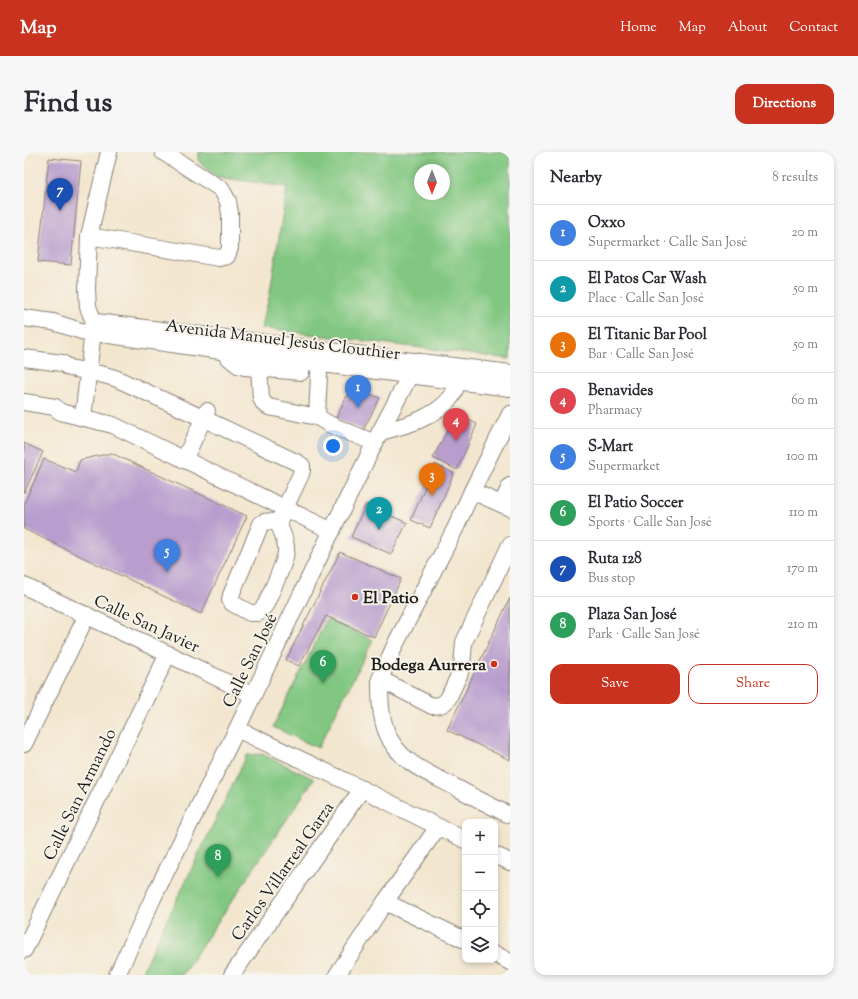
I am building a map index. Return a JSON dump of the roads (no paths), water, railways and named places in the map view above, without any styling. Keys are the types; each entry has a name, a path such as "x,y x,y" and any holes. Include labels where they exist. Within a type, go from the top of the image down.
{"street":[{"path":"79,411 88,323 87,289 89,236 109,152"},
{"path":"89,236 219,258 227,256 230,248 230,214 228,201 221,188 163,152"},
{"name":"Avenida Manuel Jesús Clouthier","path":"24,318 53,322 88,323 229,345 328,364 510,373"},
{"path":"229,345 228,357 238,365 245,368 328,364 317,417"},
{"path":"24,358 62,363 66,360 84,366 118,369 202,413 289,450 306,459 311,465 311,473 308,483 287,510 261,524 231,595 230,600 232,603 250,613 258,613 266,604 284,560 286,548 284,538 287,510"},
{"path":"259,368 261,398 264,404 269,407 317,417 331,425 377,438 426,417 437,410 453,394 458,381"},
{"name":"Avenida Manuel Jesús Clouthier","path":"413,368 458,381 510,388"},
{"name":"Calle San José","path":"117,975 334,526 413,368"},
{"path":"24,402 55,407 60,404 79,411 115,416 287,510 309,510 334,526"},
{"path":"182,453 202,413"},
{"path":"507,814 424,771 408,760 395,747 388,734 382,717 380,679 396,643 456,527 510,414"},
{"path":"472,491 506,506 510,486"},
{"path":"380,679 432,706 444,703 448,699 462,666 464,642 510,545"},
{"name":"Calle San Javier","path":"24,586 253,695"},
{"path":"24,744 87,615"},
{"name":"Calle San Armando","path":"24,950 168,654"},
{"path":"237,729 462,839"},
{"name":"Carlos Villarreal Garza","path":"232,975 362,789"},
{"path":"337,975 385,902 438,827"},
{"path":"498,856 510,862"},
{"path":"385,902 462,939"},
{"path":"498,956 510,962"}],"place":[{"name":"Ruta 128","path":"60,211"},
{"name":"Oxxo","path":"358,408"},
{"name":"Benavides","path":"456,441"},
{"name":"El Titanic Bar Pool","path":"432,496"},
{"name":"El Patos Car Wash","path":"379,530"},
{"name":"S-Mart","path":"167,572"},
{"name":"El Patio","path":"355,597"},
{"name":"Bodega Aurrera","path":"494,664"},
{"name":"El Patio Soccer","path":"323,683"},
{"name":"Plaza San José","path":"218,877"}]}
